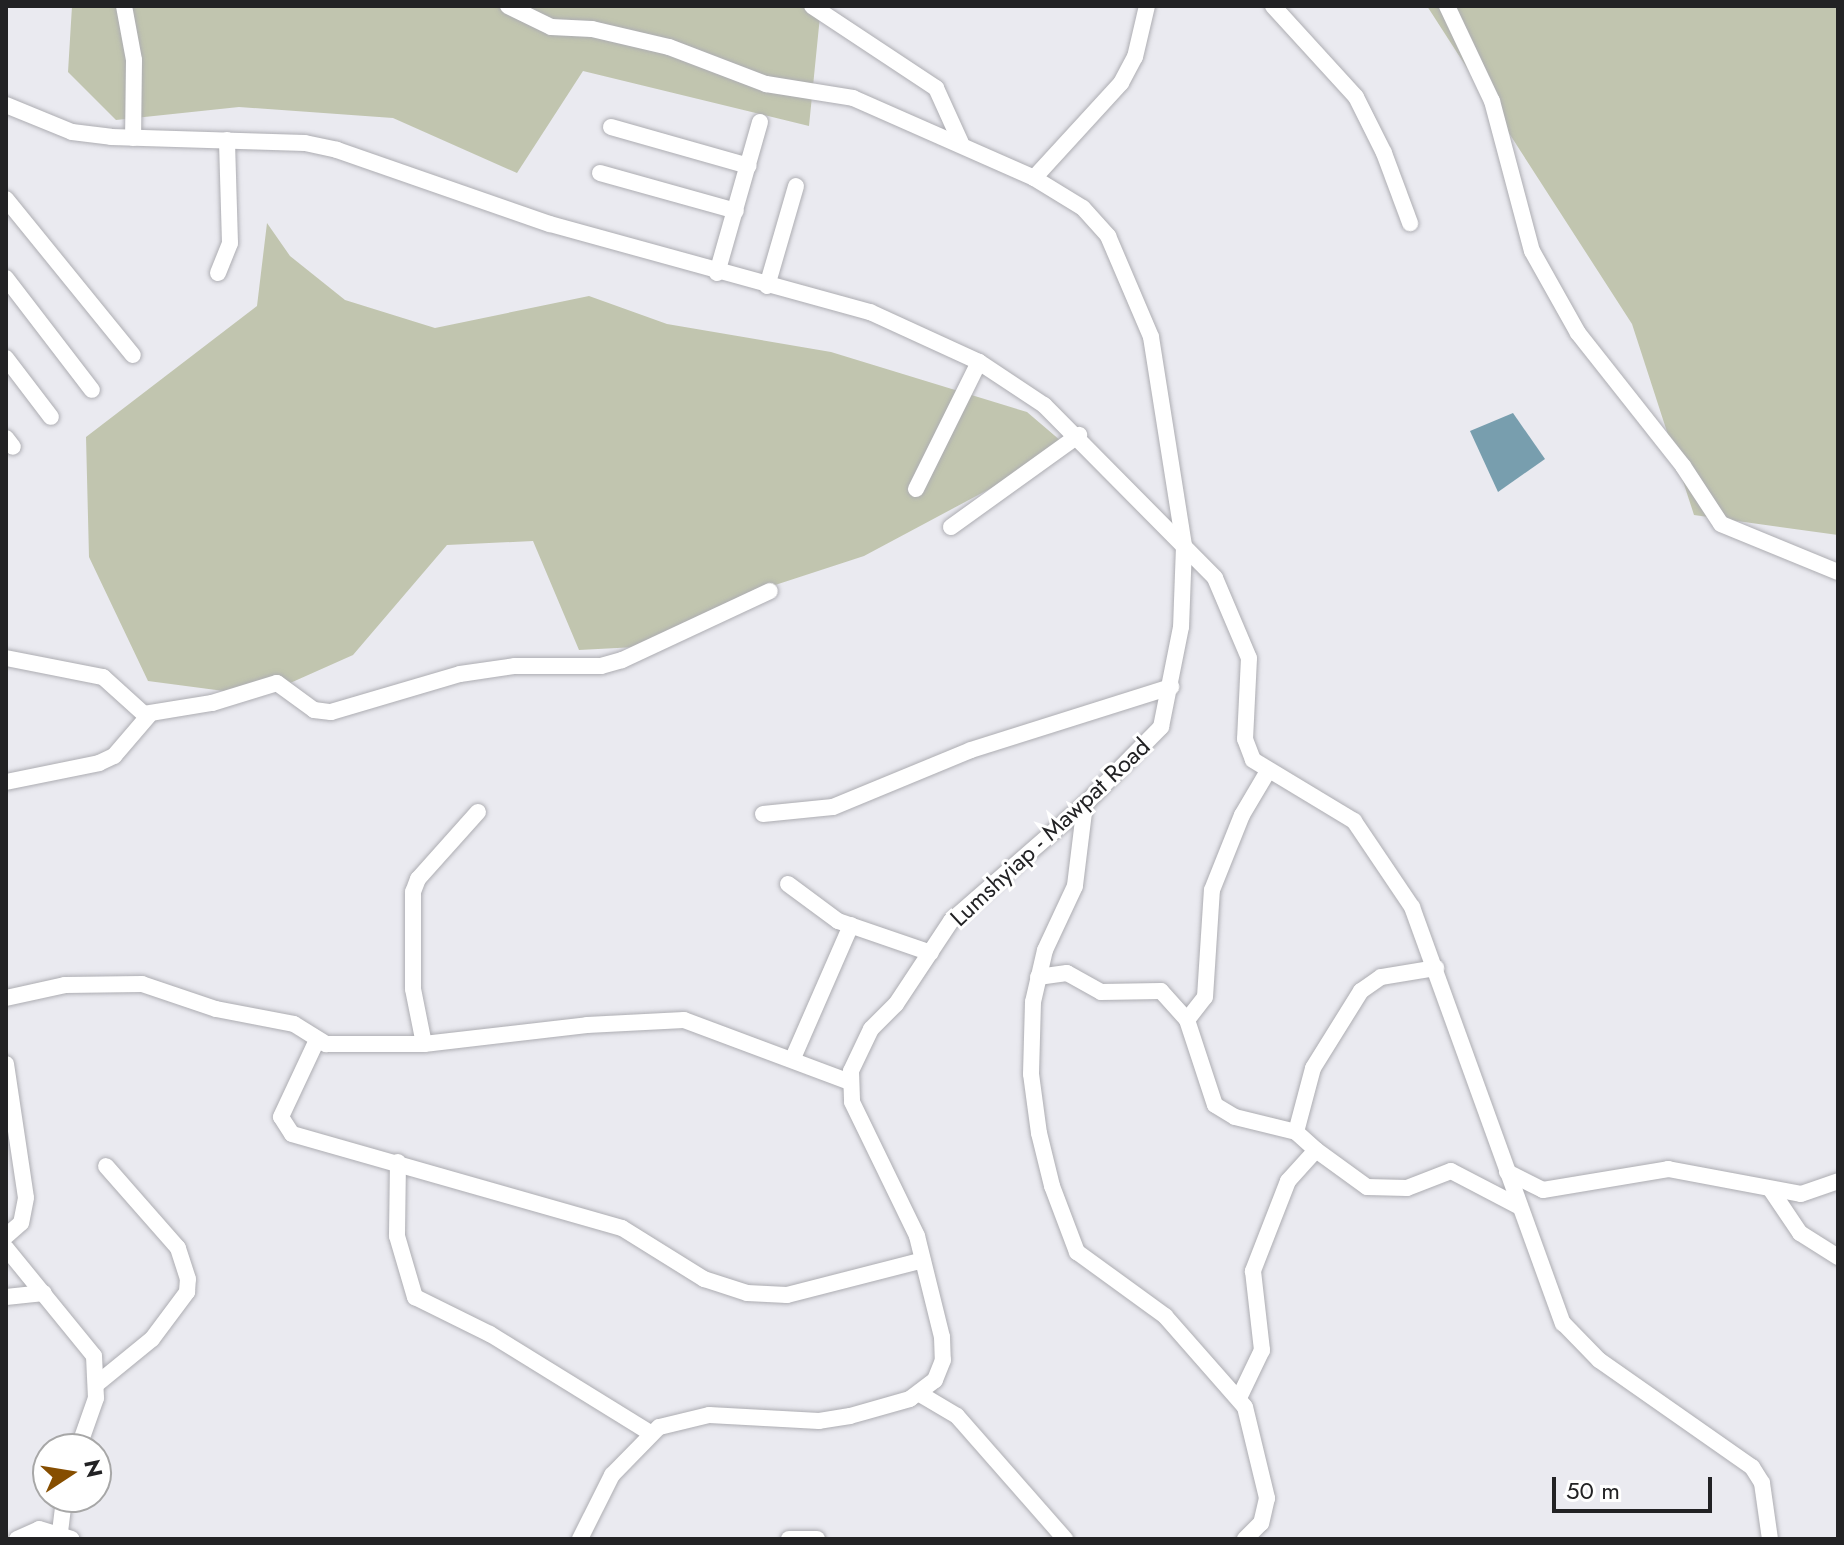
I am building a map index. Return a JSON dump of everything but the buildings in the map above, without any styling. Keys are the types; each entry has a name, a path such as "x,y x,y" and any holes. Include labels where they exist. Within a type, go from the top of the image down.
{"street":[{"path":"124,6 133,49 133,138"},
{"name":"Lumshyiap - Mawpat Road","path":"508,6 551,27 592,29 669,47 766,84 853,98 961,143 1034,178 1097,222 1142,308 1165,405 1184,546 1181,627 1161,727 1153,739 1085,804 951,921 896,1004 871,1029 850,1082"},
{"path":"812,6 936,88 961,143"},
{"path":"1034,178 1121,83 1135,57 1147,6"},
{"path":"1273,6 1356,97 1410,223"},
{"path":"1447,6 1492,101 1532,251 1578,333 1683,466 1721,524 1838,572"},
{"path":"6,105 72,132 133,138 305,143 337,150 550,224 717,273 870,312 979,362 1044,405 1079,435 1215,578 1244,644 1251,672 1245,739 1253,760 1354,821 1412,907 1563,1323 1599,1360 1752,1467 1762,1483 1770,1539"},
{"path":"717,273 760,122"},
{"path":"611,127 749,166"},
{"path":"218,273 230,243 227,140"},
{"path":"600,173 736,211"},
{"path":"767,286 796,186"},
{"path":"6,199 133,355"},
{"path":"6,278 92,390"},
{"path":"6,358 51,417"},
{"path":"916,489 979,362"},
{"path":"951,527 1079,435"},
{"path":"6,658 103,677 138,712 150,714 212,703 272,683 314,710 331,712 460,674 515,666 601,666 770,591"},
{"path":"763,814 833,807 971,750 1171,687"},
{"path":"6,782 99,763 114,756 150,714"},
{"path":"1187,1020 1205,997 1212,890 1242,815 1268,771"},
{"path":"1085,804 1075,886 1038,977 1033,1002 1033,1098 1068,1235 1086,1263 1165,1316 1199,1361 1239,1398 1250,1422 1267,1498 1261,1523 1245,1539"},
{"path":"424,1044 413,989 413,892 418,879 478,812"},
{"path":"788,884 815,908 851,925 931,953"},
{"path":"793,1058 851,925"},
{"path":"1296,1132 1313,1068 1361,991 1381,977 1436,968"},
{"path":"1038,977 1067,973 1101,992 1153,989 1187,1020 1215,1105 1235,1117 1296,1132 1367,1187 1407,1188 1451,1171 1518,1206"},
{"path":"6,998 65,985 142,984 216,1009 294,1024 326,1044 424,1044 587,1025 684,1020 793,1058 850,1082 852,1102 903,1198 923,1260 943,1348 935,1380 920,1394 830,1420 709,1415 685,1418 650,1433 612,1475 580,1539"},
{"path":"317,1040 285,1106 283,1124 303,1138 398,1162 622,1228 704,1279 747,1293 787,1295 923,1260"},
{"path":"6,1064 26,1198 21,1223 6,1236"},
{"path":"1239,1398 1262,1350 1253,1271 1288,1181 1316,1150"},
{"path":"398,1162 397,1236 415,1297 478,1326 650,1433"},
{"path":"98,1383 152,1339 187,1292 188,1279 178,1248 106,1166"},
{"path":"1507,1172 1543,1190 1668,1169 1801,1194 1838,1181"},
{"path":"1771,1190 1800,1233 1838,1257"},
{"path":"6,1248 94,1356 98,1383 83,1433"},
{"path":"6,1297 44,1293"},
{"path":"920,1394 957,1416 1065,1539"},
{"path":"17,1539 39,1529 66,1535 65,1513"},
{"path":"789,1539 817,1539"}],"green space":[{"path":"72,6 821,6 809,126 583,71 517,173 393,118 239,107 116,120 68,72"},
{"path":"1427,6 1838,6 1838,535 1694,515 1632,324"},
{"path":"267,223 290,256 345,300 435,328 589,296 667,324 831,352 1027,412 1068,447 864,556 766,588 636,647 579,650 533,541 447,545 353,655 261,696 148,681 89,557 86,437 257,306"}],"water":[{"path":"1513,413 1545,459 1498,492 1470,431"}]}
